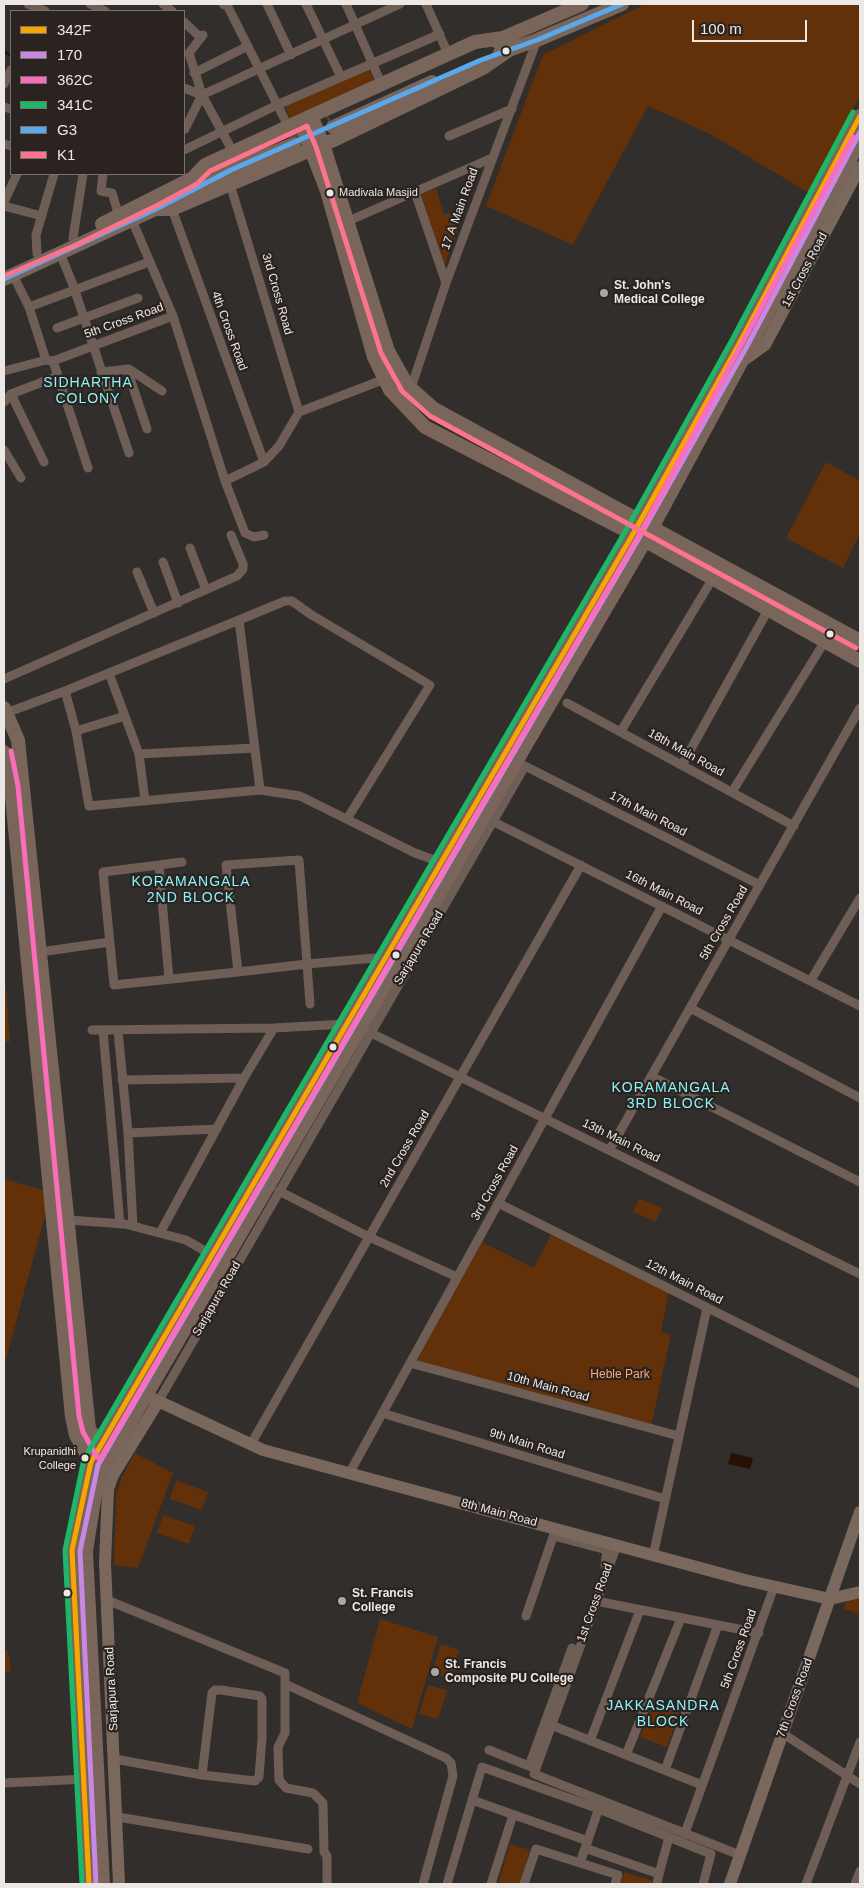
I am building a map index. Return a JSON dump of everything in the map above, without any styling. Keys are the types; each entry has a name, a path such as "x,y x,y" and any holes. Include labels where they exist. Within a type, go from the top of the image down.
{"main road":[{"path":"331,122 481,60 506,44 582,4"},
{"path":"7,274 36,254 73,238 382,85 475,42 506,44 538,40 622,4"},
{"path":"156,209 172,209 230,184 317,146 483,68 506,44"},
{"name":"Sarjapura Road","path":"105,1450 145,1395 226,1243 488,820 860,116"},
{"path":"296,128 317,146 346,222 388,351 411,388 434,410 860,641"},
{"path":"193,178 205,165 296,128"},
{"path":"7,274 60,253 156,209 231,170 296,128"},
{"name":"Sarjapura Road","path":"645,524 740,364 860,141"},
{"path":"317,146 327,191 374,357 384,379 398,400 425,427 639,537 860,661"},
{"name":"Sarjapura Road","path":"357,1029 386,957 440,862 639,537"},
{"path":"5,710 18,740 25,874 72,1417 76,1435 97,1465"},
{"path":"4,752 40,952 89,1429 105,1450"},
{"name":"Sarjapura Road","path":"89,1884 72,1550 97,1465 212,1255 226,1243"},
{"name":"Sarjapura Road","path":"97,1465 96,1488 86,1551 104,1884"}],"street":[{"path":"90,4 103,10"},
{"path":"267,4 291,55"},
{"path":"306,4 341,77"},
{"path":"346,4 382,85"},
{"path":"185,128 202,95 356,25 388,6 400,4"},
{"path":"426,4 448,54"},
{"path":"228,5 277,105 296,128"},
{"path":"185,23 202,36 186,52 202,95 233,152"},
{"path":"185,150 277,105 440,34"},
{"name":"17 A Main Road","path":"411,388 446,283 538,40"},
{"path":"194,73 248,46"},
{"path":"4,84 10,72"},
{"path":"185,88 202,95"},
{"path":"449,136 512,109"},
{"path":"346,222 492,158"},
{"name":"1st Cross Road","path":"740,364 765,345 860,167"},
{"path":"4,202 17,175"},
{"path":"36,254 36,235 54,175"},
{"path":"73,238 83,175"},
{"path":"103,175 101,191 112,194 118,216"},
{"name":"3rd Cross Road","path":"230,184 299,412"},
{"path":"415,192 446,283"},
{"path":"4,206 42,216"},
{"name":"4th Cross Road","path":"172,209 264,462"},
{"path":"132,220 173,316"},
{"path":"60,253 129,453"},
{"path":"29,307 75,292 149,262"},
{"path":"7,274 29,307 49,360 58,376 88,468"},
{"path":"57,328 138,298"},
{"name":"5th Cross Road","path":"4,371 49,360 173,316 225,481 245,533 254,537 264,535"},
{"path":"101,372 127,369 162,390"},
{"path":"127,369 147,429"},
{"path":"225,481 264,462 279,446 299,412 400,371"},
{"path":"4,402 11,394 58,376"},
{"path":"398,400 411,388"},
{"path":"11,394 44,462"},
{"path":"4,450 21,478"},
{"path":"4,679 230,580 243,569 243,564 231,535"},
{"path":"190,548 206,590"},
{"path":"163,562 178,603"},
{"path":"137,572 154,613"},
{"path":"620,732 713,578"},
{"path":"5,710 65,691 285,601 292,601 310,614 430,685 347,819"},
{"path":"682,765 768,610"},
{"path":"239,620 260,790"},
{"path":"732,792 825,641"},
{"path":"109,673 139,754 145,801"},
{"path":"65,691 76,730 89,806 260,790 300,796 440,862"},
{"name":"18th Main Road","path":"554,695 794,826"},
{"name":"5th Cross Road","path":"610,1149 860,708"},
{"path":"76,730 125,716"},
{"path":"139,754 254,748"},
{"name":"Sarjapura Road","path":"488,820 525,766"},
{"name":"17th Main Road","path":"525,766 760,885"},
{"name":"16th Main Road","path":"488,820 860,1006"},
{"path":"238,972 226,865 299,860 310,1004"},
{"path":"182,862 103,872 114,985 386,957"},
{"path":"158,865 169,979"},
{"name":"2nd Cross Road","path":"251,1444 581,866"},
{"path":"811,980 860,898"},
{"name":"3rd Cross Road","path":"350,1472 662,906"},
{"path":"40,952 110,942"},
{"path":"690,1008 860,1098"},
{"path":"160,1233 244,1078 274,1028"},
{"path":"92,1030 357,1029"},
{"name":"Sarjapura Road","path":"119,1884 116,1759 105,1563 108,1489 113,1475 158,1402 279,1191 357,1029"},
{"name":"13th Main Road","path":"357,1029 461,1076 860,1274"},
{"path":"103,1030 120,1224"},
{"path":"118,1031 128,1133 133,1226"},
{"path":"651,1076 860,1182"},
{"path":"122,1080 244,1078"},
{"path":"128,1133 216,1129"},
{"path":"279,1191 457,1277"},
{"name":"12th Main Road","path":"498,1203 860,1384"},
{"path":"68,1220 133,1226 186,1240 212,1255"},
{"path":"653,1556 707,1308"},
{"name":"10th Main Road","path":"410,1363 679,1436"},
{"name":"8th Main Road","path":"145,1395 263,1450 350,1472 555,1532 616,1545 774,1587 830,1599 860,1592"},
{"name":"9th Main Road","path":"382,1413 665,1498"},
{"name":"7th Cross Road","path":"730,1884 860,1512"},
{"path":"526,1616 555,1532 606,1550 606,1564 588,1616 580,1631"},
{"name":"1st Cross Road","path":"533,1770 551,1725 557,1698 616,1545"},
{"name":"5th Cross Road","path":"685,1833 774,1587"},
{"path":"107,1600 285,1673 285,1733 278,1746 279,1780 286,1788 313,1793 323,1803 327,1884"},
{"path":"596,1601 759,1632"},
{"path":"590,1741 640,1610"},
{"path":"626,1755 681,1618"},
{"path":"665,1770 718,1625"},
{"path":"533,1770 572,1648"},
{"path":"285,1684 446,1758 451,1763 453,1776 423,1884"},
{"path":"116,1759 202,1775 254,1781 259,1777 262,1730 262,1699 260,1696 221,1690 215,1690 212,1693 202,1775"},
{"path":"551,1725 702,1785"},
{"path":"782,1732 860,1784"},
{"path":"806,1884 860,1742"},
{"path":"488,1750 533,1770 600,1805 711,1854 703,1884"},
{"path":"447,1884 482,1766 685,1833 740,1854"},
{"path":"4,1783 99,1779"},
{"path":"472,1800 659,1874"},
{"path":"580,1863 600,1805"},
{"path":"491,1884 513,1815"},
{"path":"118,1817 308,1849"},
{"path":"657,1884 669,1837"},
{"path":"524,1884 536,1849 618,1875 615,1884"},
{"path":"855,1884 860,1871"}],"green space":[{"path":"645,4 860,4 860,96 809,193 710,134 648,106 573,245 486,206 543,55"},
{"path":"369,68 375,82 291,120 285,107"},
{"path":"436,188 444,215 466,208 444,267 421,194"},
{"path":"826,462 860,481 860,534 843,568 786,538"},
{"path":"4,960 10,1042 4,1041"},
{"path":"4,1179 43,1190 46,1212 4,1366"},
{"path":"639,1198 662,1208 656,1222 633,1212"},
{"name":"Heble Park","path":"551,1235 669,1292 661,1332 671,1334 651,1427 416,1362 482,1242 534,1268"},
{"path":"135,1453 173,1473 138,1568 114,1565 116,1496 122,1476"},
{"path":"176,1480 208,1492 202,1510 170,1499"},
{"path":"163,1515 195,1526 189,1544 157,1533"},
{"path":"860,1597 860,1614 844,1609 847,1600"},
{"path":"380,1619 438,1637 412,1729 357,1703"},
{"path":"441,1644 459,1650 451,1679 432,1673"},
{"path":"8,1650 11,1671 4,1672 4,1651"},
{"path":"428,1685 447,1690 438,1719 419,1714"},
{"path":"655,1698 681,1707 667,1747 640,1737"},
{"path":"510,1844 530,1850 520,1884 498,1884"},
{"path":"624,1872 653,1881 652,1884 621,1884"}],"shaded area":[{"path":"731,1453 753,1458 750,1469 728,1464"}],"waterway":[{"path":"4,51 10,55"}],"tunnel":[{"path":"289,136 329,118"}],"transit line":[{"name":"G3","path":"4,279 156,209 231,170 481,60 537,40 622,4"},
{"name":"341C","path":"82,1884 65,1550 84,1459 626,530 732,340 853,112"},
{"name":"342F","path":"89,1884 72,1550 91,1462 633,534 739,344 860,116"},
{"name":"K1","path":"7,275 76,245 158,205 197,184 210,171 307,126 316,147 381,353 402,391 430,416 856,648"},
{"name":"170","path":"96,1884 80,1551 98,1465 639,538 746,348 860,132"},
{"name":"362C","path":"11,751 18,786 79,1416 83,1432 100,1459 638,537 853,137"}],"place":[{"name":"Madivala Masjid","path":"330,193"},
{"name":"St. John's Medical College","path":"604,293"},
{"name":"Krupanidhi College","path":"85,1458"},
{"name":"St. Francis College","path":"342,1601"},
{"name":"St. Francis Composite PU College","path":"435,1672"}],"district":[{"name":"SIDHARTHA COLONY","path":"88,392"},
{"name":"KORAMANGALA 2ND BLOCK","path":"191,890"},
{"name":"KORAMANGALA 3RD BLOCK","path":"671,1096"},
{"name":"JAKKASANDRA BLOCK","path":"663,1714"}]}
